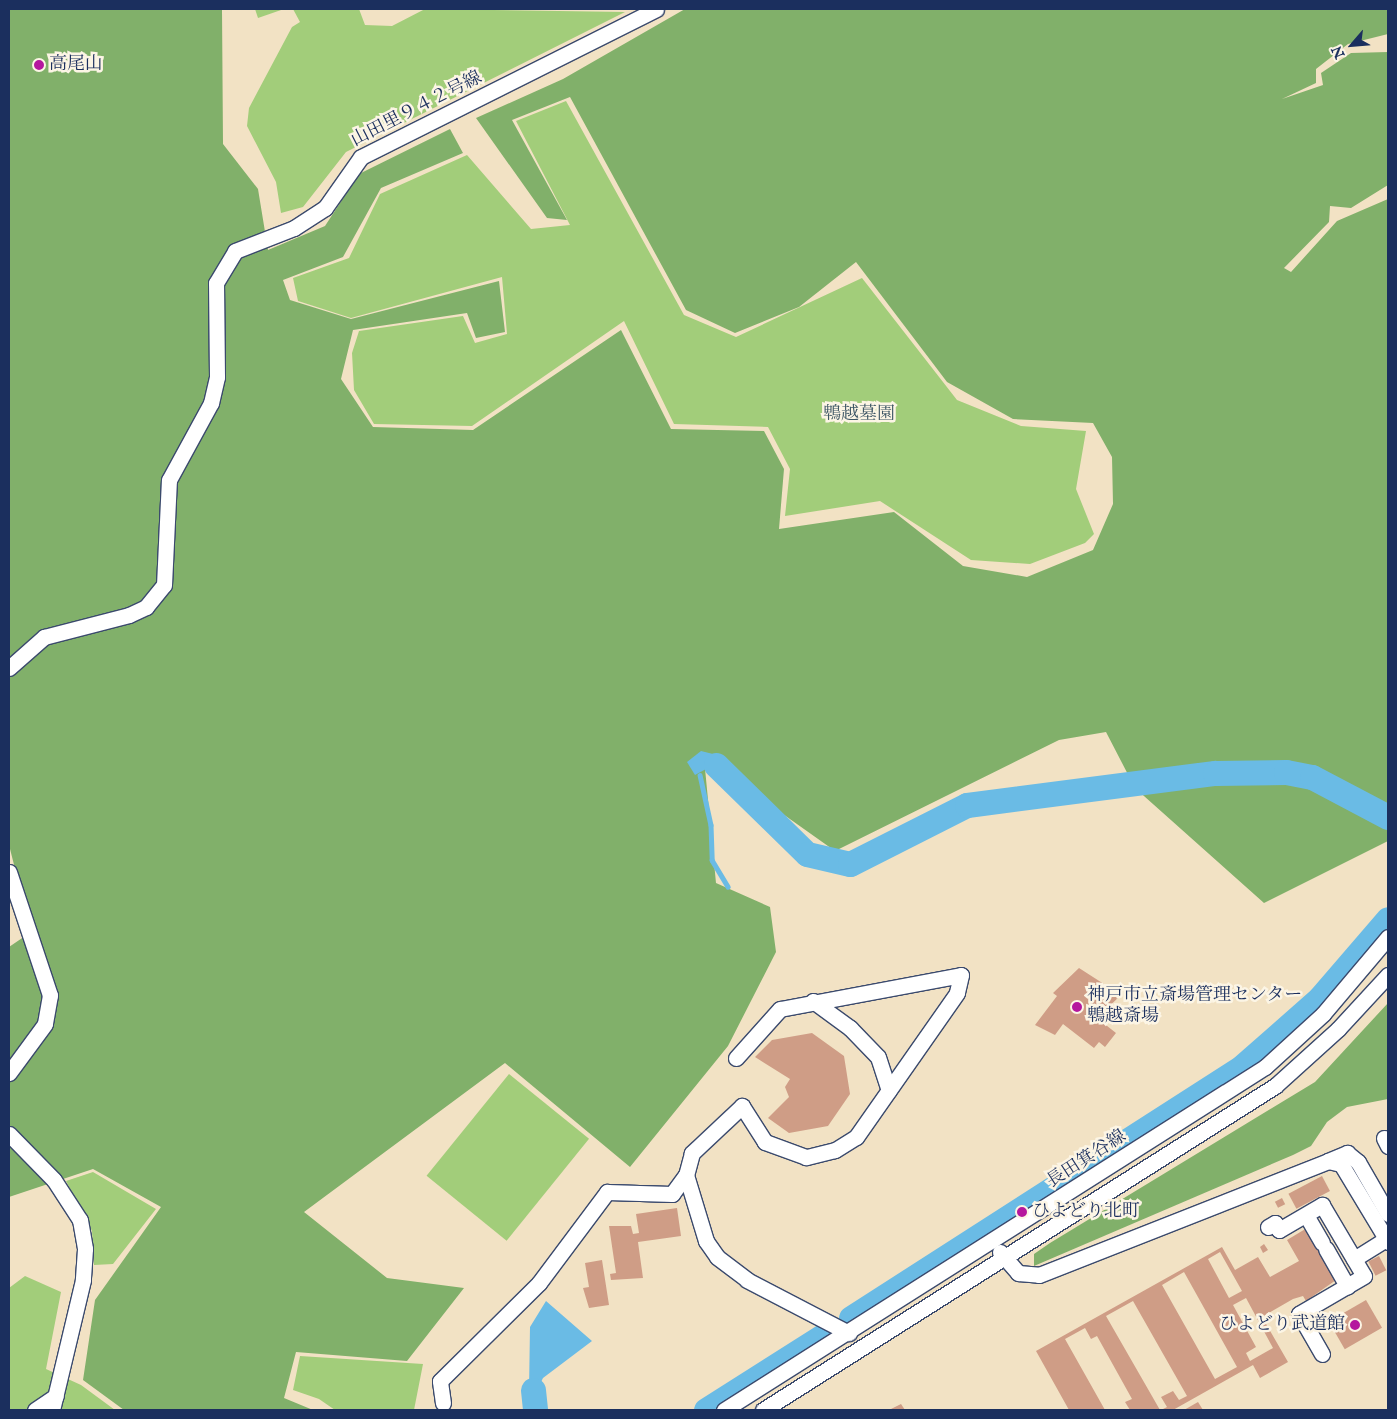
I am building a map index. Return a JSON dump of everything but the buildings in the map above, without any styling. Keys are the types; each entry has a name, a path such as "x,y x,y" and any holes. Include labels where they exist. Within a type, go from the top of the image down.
{"street":[{"name":"山田里９４２号線","path":"9,668 44,636 129,615 146,607 164,585 169,480 211,403 217,377 216,283 235,251 294,228 325,208 361,157 656,9"},
{"path":"9,872 50,995 45,1024 9,1073"},
{"name":"長田箕谷線","path":"724,1410 993,1243 1265,1067 1323,1014 1388,937"},
{"path":"443,1403 440,1381 538,1283 607,1192 672,1194 686,1175 692,1153 742,1106 764,1142 806,1157 835,1150 856,1137 957,993 961,975 813,1001 780,1009 736,1058"},
{"path":"763,1410 1005,1261 1275,1086 1338,1029 1388,975"},
{"path":"813,1001 850,1028 878,1057 889,1090"},
{"path":"9,1134 54,1180 80,1220 85,1249 83,1280 54,1403 34,1410"},
{"path":"993,1243 1005,1261 1018,1273 1039,1275 1347,1153 1358,1162 1388,1214"},
{"path":"1328,1161 1341,1164 1387,1241 1354,1259"},
{"path":"686,1175 706,1240 727,1267 849,1333"},
{"path":"1268,1228 1275,1223 1279,1230 1322,1205 1364,1276 1299,1314 1322,1354"},
{"path":"1306,1215 1347,1286"}],"green space":[{"path":"9,9 222,9 223,144 258,189 268,250 325,226 359,174 450,129 463,153 381,188 343,257 283,280 290,300 351,319 499,281 505,332 476,338 467,313 353,330 341,379 373,427 473,430 621,330 671,429 764,431 784,469 779,529 894,512 963,566 1027,577 1093,550 1113,504 1112,457 1093,423 1013,419 947,382 856,262 799,307 735,333 686,310 570,97 512,120 567,220 547,218 476,118 563,79 685,9 1388,9 1388,34 1348,44 1316,69 1316,83 1282,99 1323,85 1321,73 1351,53 1388,52 1388,185 1351,208 1330,206 1329,222 1284,268 1291,272 1337,221 1388,199 1388,841 1264,903 1135,788 1106,732 1059,740 835,851 704,758 716,883 770,907 776,952 728,1046 630,1167 505,1063 304,1212 387,1278 464,1288 407,1361 296,1352 284,1398 313,1410 124,1410 83,1380 95,1300 161,1207 93,1169 9,1197 9,947 31,932 9,845"},
{"path":"255,9 284,9 258,18"},
{"path":"293,9 359,9 365,25 392,26 425,9 625,12 346,152 303,207 281,213 276,182 247,126 249,108 292,27 300,22"},
{"name":"鵯越墓園","path":"566,101 684,315 736,337 862,278 957,400 1021,426 1086,431 1076,489 1094,534 1085,543 1030,564 971,560 880,501 785,516 790,469 768,427 674,424 624,321 472,426 374,424 354,390 352,353 359,331 463,316 475,343 507,334 502,277 351,318 298,301 293,278 349,258 380,194 467,155 531,229 570,225 516,121"},
{"path":"1388,1003 1388,1099 1347,1107 1327,1122 1311,1146 1034,1266 1034,1254 1050,1243 1315,1082"},
{"path":"509,1074 589,1139 507,1241 427,1176"},
{"path":"93,1172 156,1209 113,1264 94,1265 92,1231 66,1181"},
{"path":"25,1276 61,1292 46,1369 81,1385 115,1410 9,1410 9,1288"},
{"path":"300,1356 423,1364 414,1410 335,1410 319,1399 293,1390"}],"water":[{"path":"701,751 713,754 717,763 695,775 687,762"},
{"path":"546,1301 592,1341 543,1378 537,1390 529,1391 530,1327"}],"waterway":[{"path":"716,765 807,854 850,864 967,805 1215,773 1286,772 1312,777 1388,817"},
{"path":"700,775 711,825 712,860 728,887"},
{"path":"851,1318 1243,1066 1320,998 1388,919"},
{"path":"706,1410 824,1335"},
{"path":"533,1390 535,1410"}],"place":[{"name":"高尾山","path":"39,65"},
{"name":"神戸市立斎場管理センター 鵯越斎場","path":"1077,1007"},
{"name":"ひよどり北町","path":"1022,1212"},
{"name":"ひよどり武道館","path":"1355,1325"}]}
